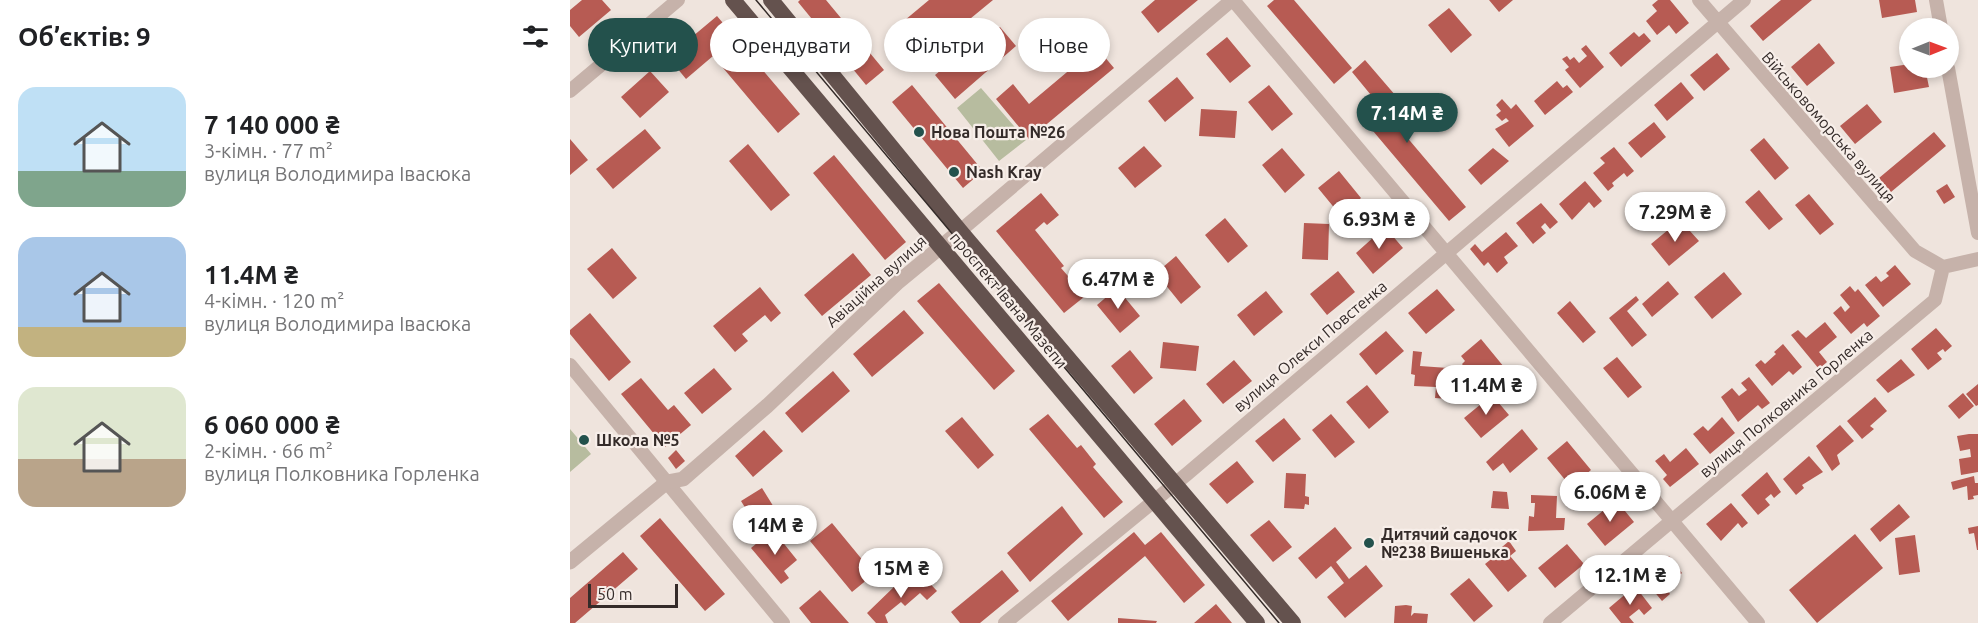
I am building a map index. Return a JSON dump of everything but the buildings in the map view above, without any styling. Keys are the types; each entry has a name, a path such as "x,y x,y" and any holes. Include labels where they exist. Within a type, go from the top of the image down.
{"highway":[{"name":"проспект Івана Мазепи","path":"733,0 1257,623"},
{"name":"проспект Івана Мазепи","path":"771,0 960,231 1293,623"}],"street":[{"path":"570,91 678,0"},
{"path":"1233,0 1758,623"},
{"name":"Авіаційна вулиця","path":"570,562 667,482 683,479 767,406 897,283 1233,0"},
{"name":"Військовоморська вулиця","path":"1699,0 1914,251 1943,267"},
{"name":"вулиця Олекси Повстенка","path":"1005,623 1175,483 1744,0"},
{"path":"1936,0 1939,18"},
{"path":"1950,78 1978,233"},
{"path":"1943,267 1978,259"},
{"name":"вулиця Полковника Горленка","path":"1550,623 1935,300 1943,267"},
{"path":"570,364 783,623"}],"green space":[{"path":"981,88 1026,140 999,161 957,108"},
{"path":"570,429 591,454 570,472"}],"tram line":[{"path":"756,0 1279,623"}],"place":[{"name":"Нова Пошта №26","path":"919,132"},
{"name":"Nash Kray","path":"954,172"},
{"name":"Школа №5","path":"584,440"},
{"name":"Дитячий садочок №238 Вишенька","path":"1369,543"}]}
